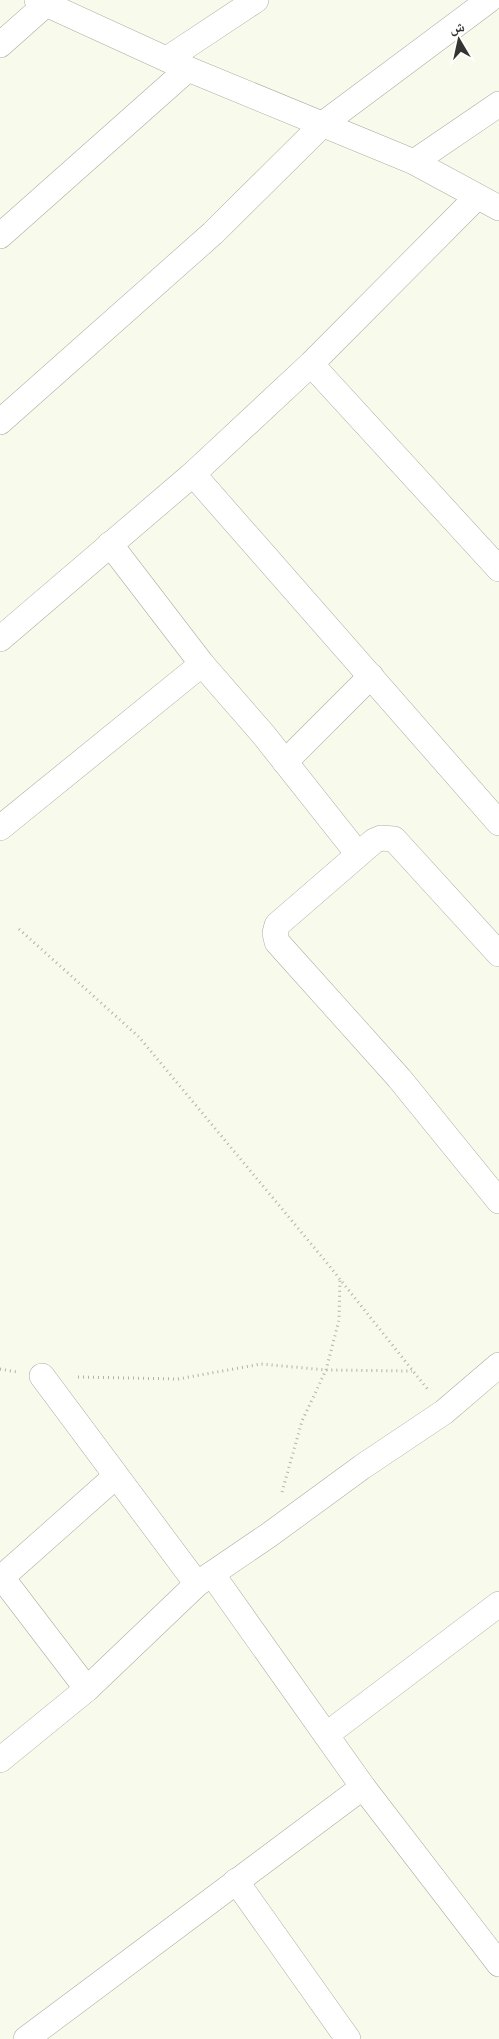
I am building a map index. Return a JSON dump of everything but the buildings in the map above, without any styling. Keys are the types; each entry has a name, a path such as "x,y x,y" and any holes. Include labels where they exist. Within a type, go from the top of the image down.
{"street":[{"path":"0,236 177,64 256,0"},
{"path":"0,422 213,234 323,124 490,0"},
{"path":"0,45 41,2 177,64 414,162 499,208"},
{"path":"414,162 499,104"},
{"path":"0,639 193,474 312,364 476,196"},
{"path":"312,364 499,569"},
{"path":"193,474 499,822"},
{"path":"110,544 202,664 285,762 358,854"},
{"path":"0,828 202,664"},
{"path":"285,762 371,676"},
{"path":"499,954 394,839 381,838 374,841 277,925 275,933 277,942 398,1078 499,1201"},
{"path":"0,1760 87,1689 204,1579 362,1467 444,1412 499,1365"},
{"path":"42,1376 116,1476 204,1579 326,1735 362,1787 499,1964"},
{"path":"87,1689 1,1577 116,1476"},
{"path":"326,1735 499,1604"},
{"path":"42,2034 236,1881 362,1787"},
{"path":"236,1881 348,2039"}],"path":[{"path":"19,929 139,1037 340,1279 444,1412"},
{"path":"281,1493 302,1421 326,1370 338,1320 340,1279"},
{"path":"0,1369 42,1376 178,1379 261,1364 326,1370 412,1371"}]}
